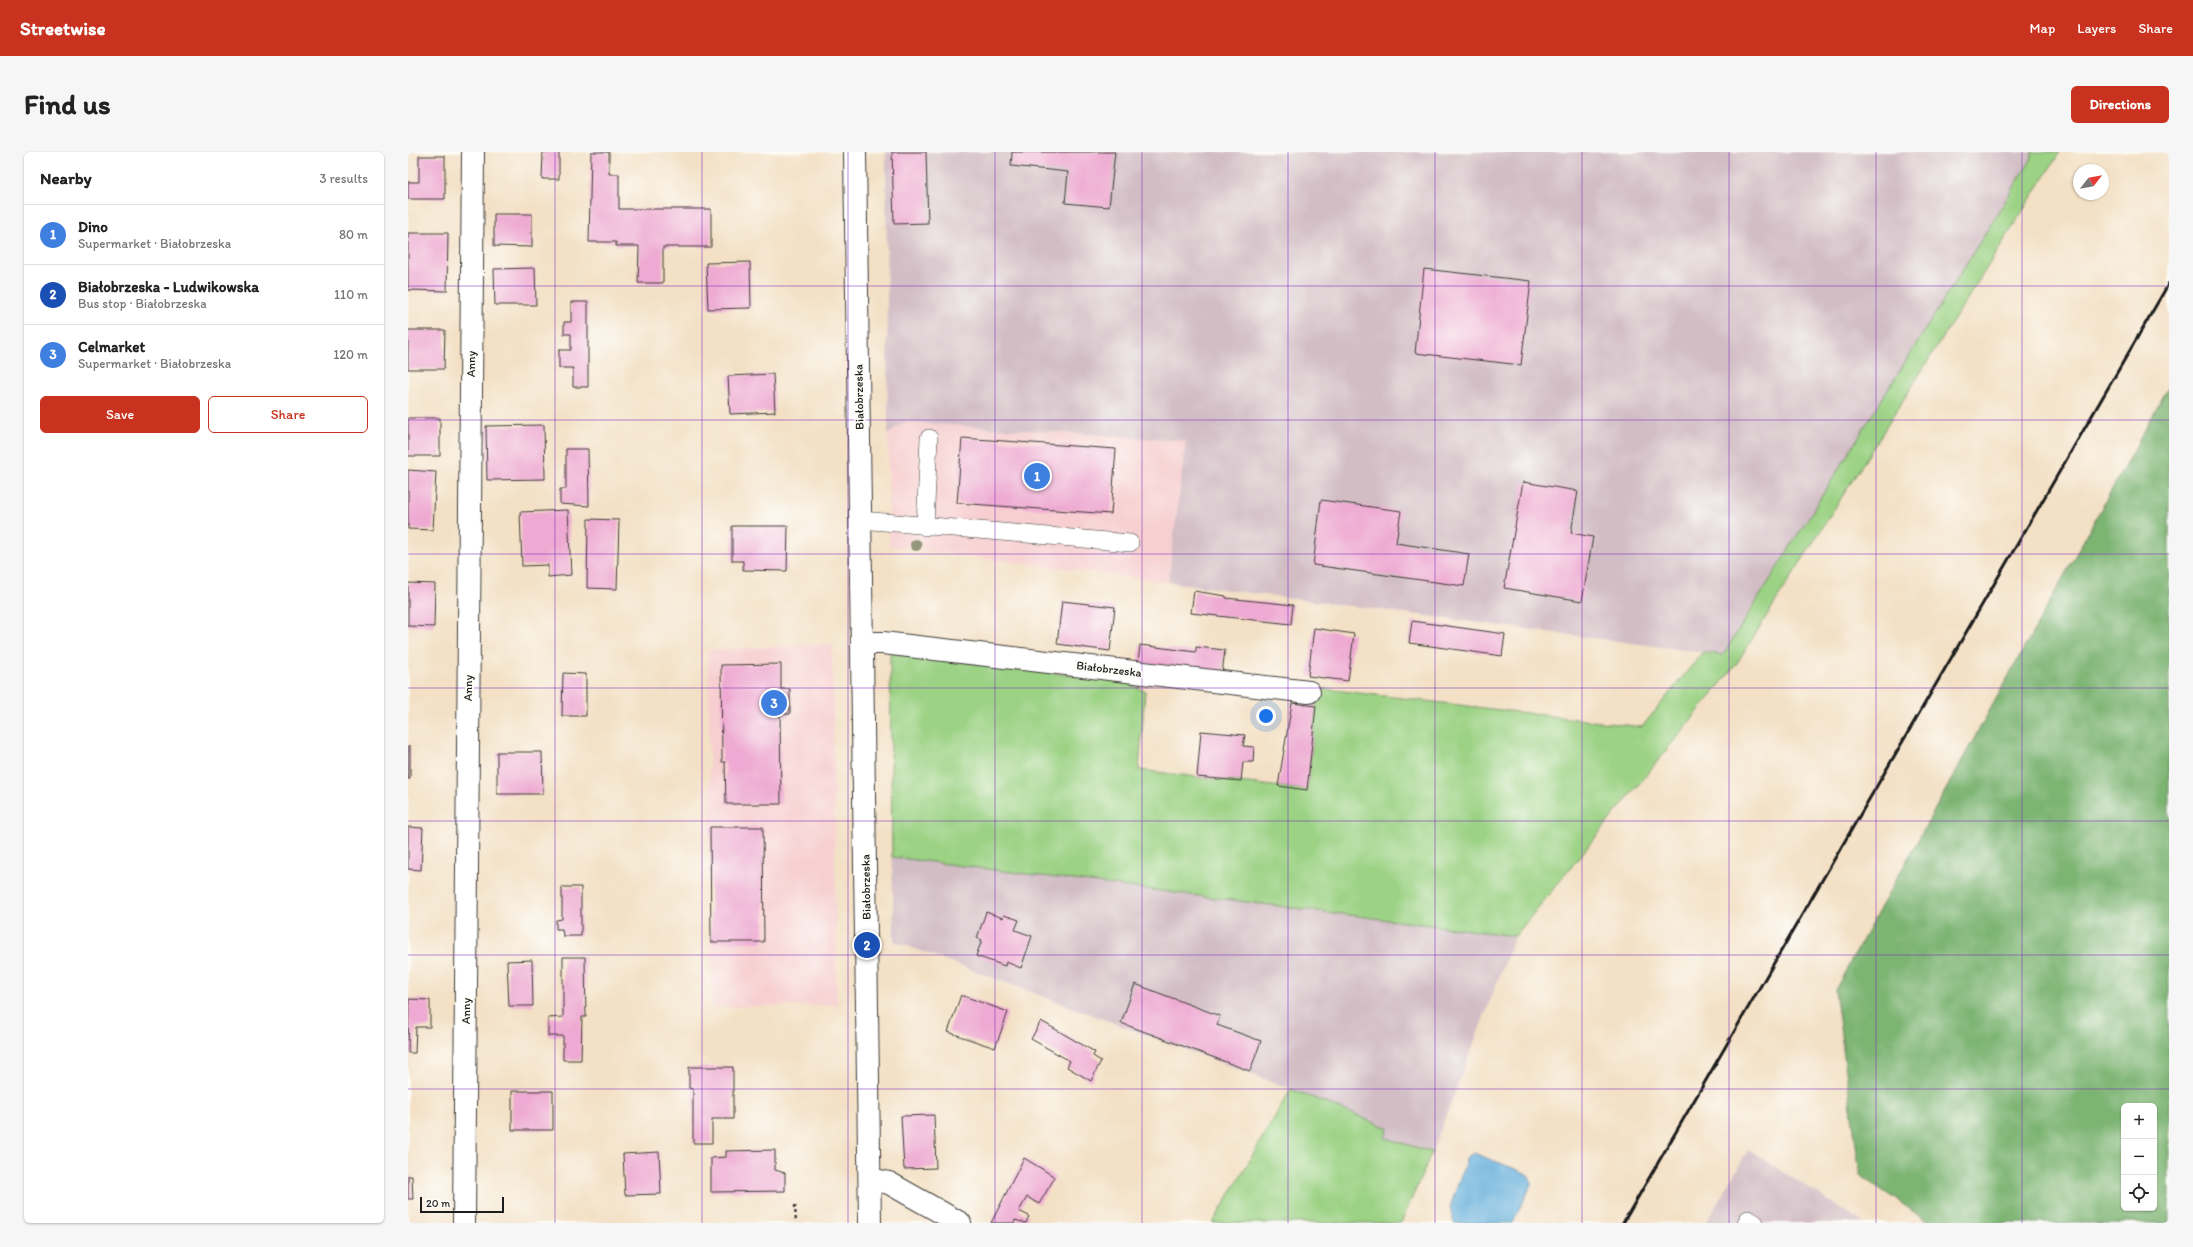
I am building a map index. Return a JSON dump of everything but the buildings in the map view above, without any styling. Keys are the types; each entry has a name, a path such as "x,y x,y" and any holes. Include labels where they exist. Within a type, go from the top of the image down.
{"street":[{"name":"Anny","path":"464,1223 473,152"},
{"name":"Białobrzeska","path":"856,152 870,1223"},
{"name":"Białobrzeska","path":"862,643 883,643 1309,692"},
{"path":"870,1179 889,1184 960,1223"}],"lane":[{"path":"925,527 929,438"},
{"path":"861,520 882,520 925,527 1130,543"},
{"path":"1746,1223 1748,1219 1754,1223"}],"path":[{"path":"795,1205 796,1223"}],"shaded area":[{"path":"886,152 2032,152 2032,158 1723,655 1168,582 1186,441 904,422 888,434"},
{"path":"904,422 1187,441 1168,582 889,546 888,434"},
{"path":"832,644 837,1005 712,1007 708,650"},
{"path":"892,857 1515,936 1432,1152 1385,1138 1388,1128 1291,1089 894,941"},
{"path":"1748,1150 1864,1223 1706,1223"}],"green space":[{"path":"2032,152 2060,152 1735,666 1515,936 892,857 890,653 1126,682 1145,691 1139,770 1307,790 1318,688 1642,727 1703,652 1723,655 2032,158"},
{"path":"2169,386 2169,1223 1930,1223 1860,1175 1835,990"},
{"path":"1291,1089 1388,1128 1385,1138 1432,1152 1401,1223 1213,1223"}],"water":[{"path":"1474,1153 1528,1174 1532,1183 1513,1223 1454,1223 1450,1207 1467,1157"}],"railway":[{"path":"1623,1223 2169,283"}],"place":[{"name":"Dino","path":"1037,476"},
{"name":"Celmarket","path":"774,703"},
{"name":"Białobrzeska - Ludwikowska","path":"867,945"}]}
